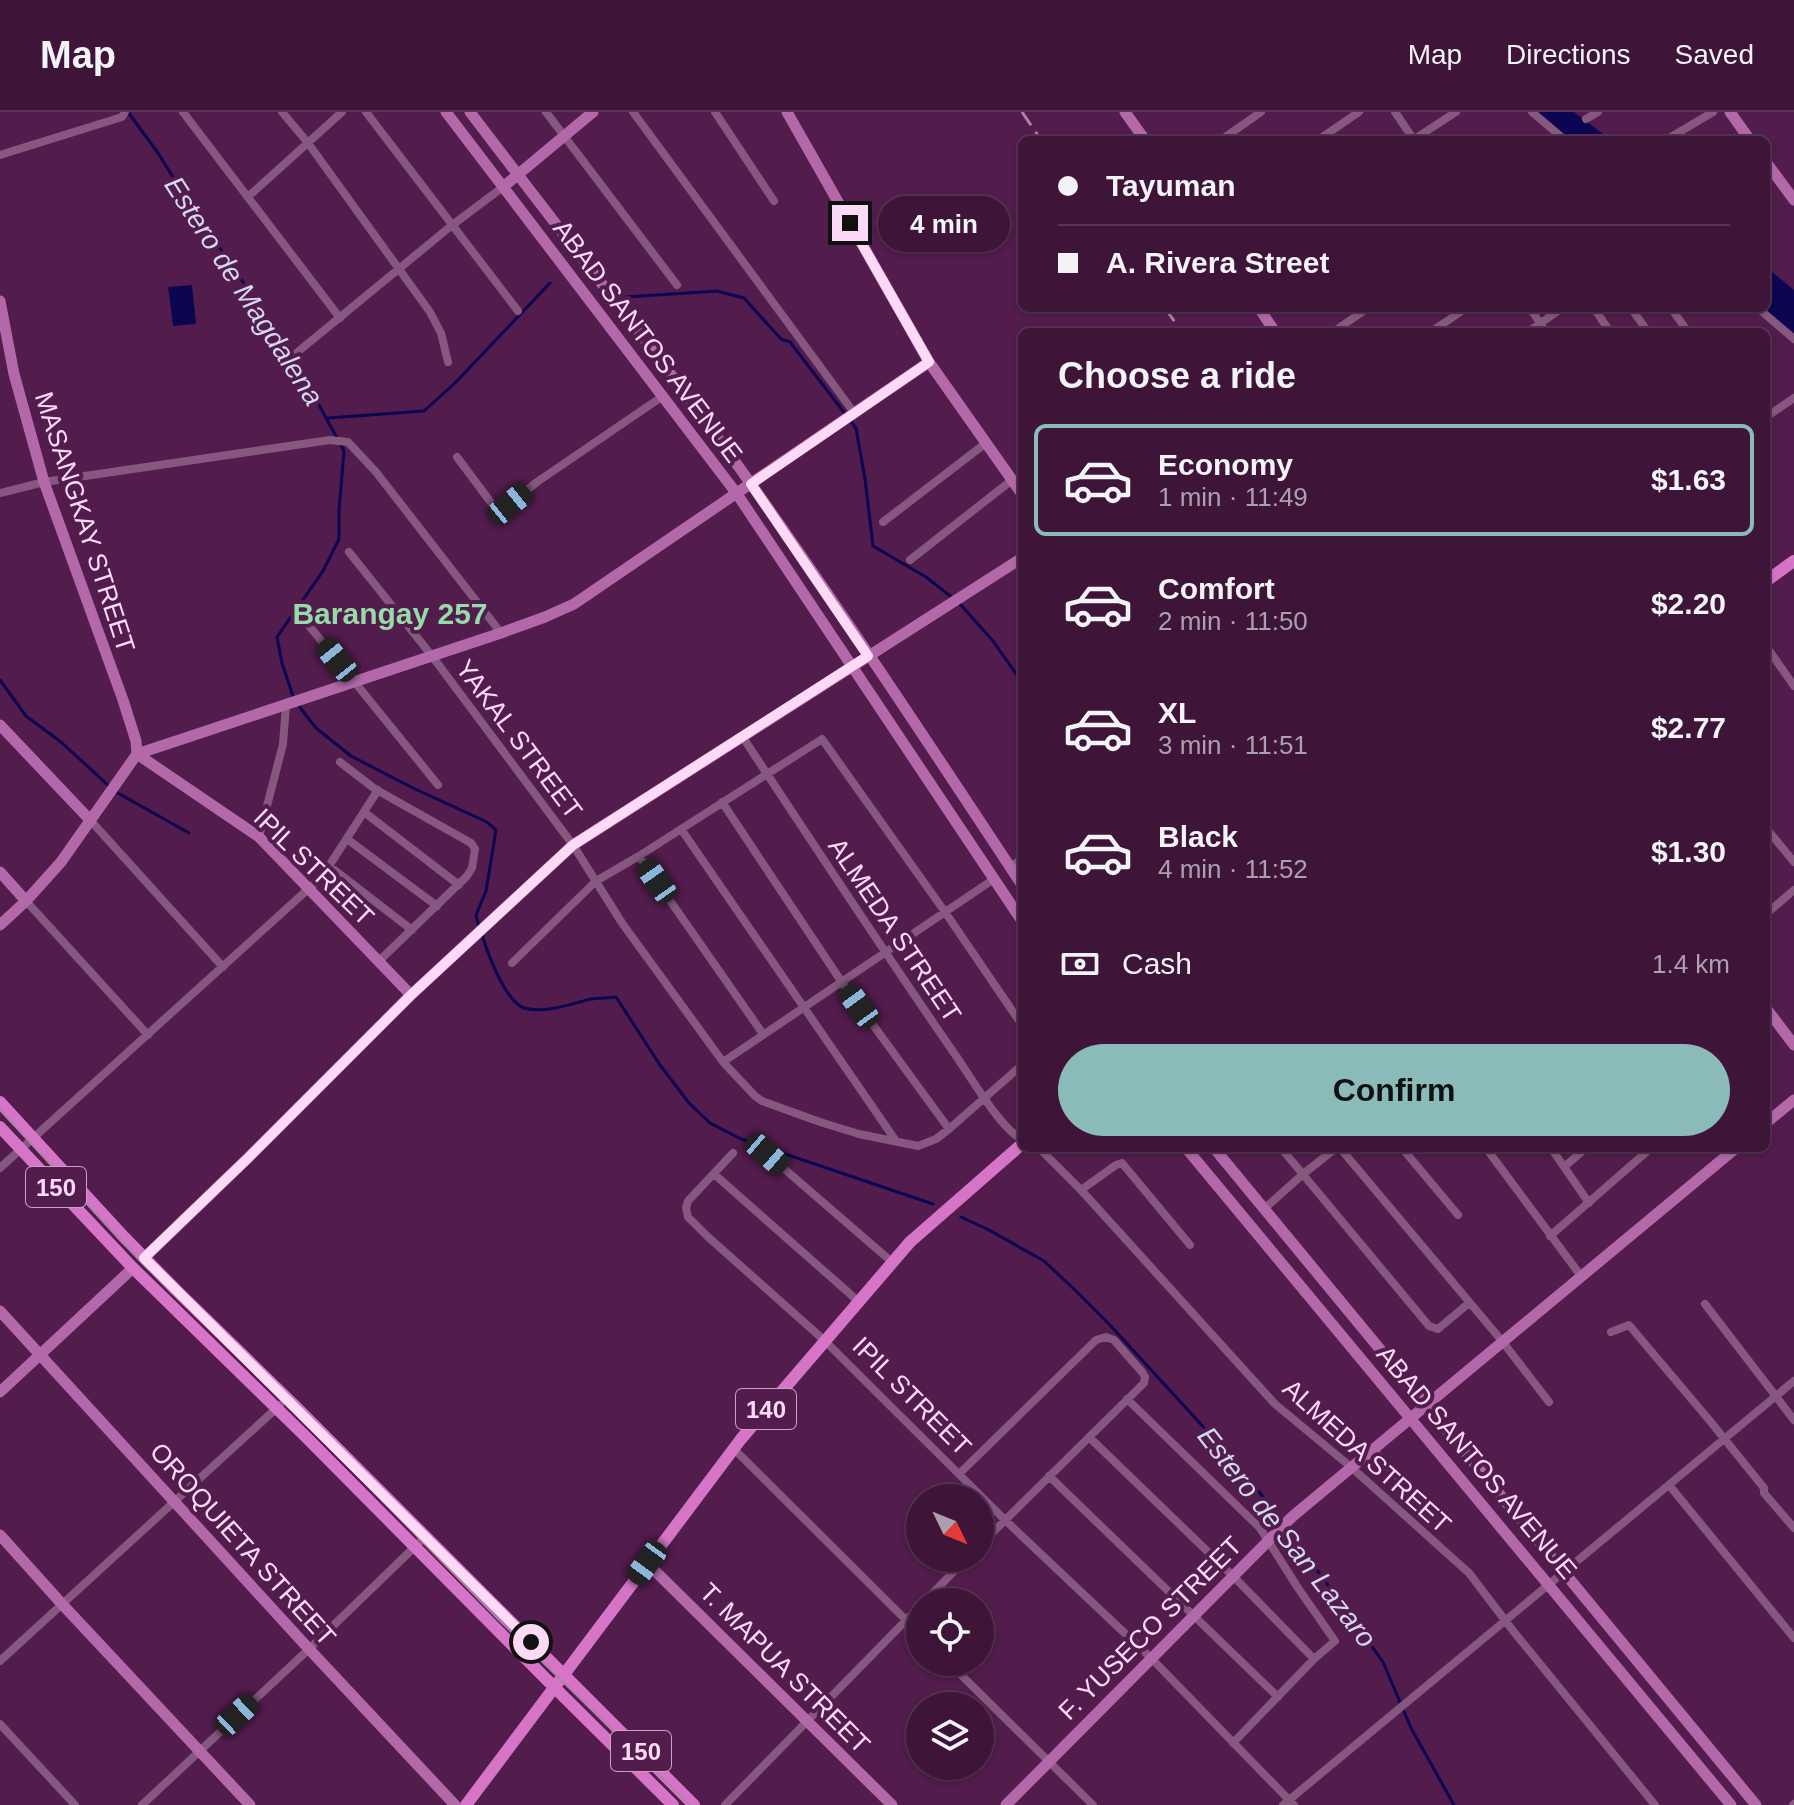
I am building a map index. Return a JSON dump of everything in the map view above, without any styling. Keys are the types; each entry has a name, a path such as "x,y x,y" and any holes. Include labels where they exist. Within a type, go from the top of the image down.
{"main road":[{"path":"1770,578 1794,561"},
{"name":"150","path":"0,1102 144,1258 694,1805"},
{"name":"150","path":"0,1127 113,1248 673,1805"},
{"name":"140","path":"466,1805 733,1448 892,1262 929,1223 1018,1145"},
{"path":"113,1248 124,1237"}],"street":[{"path":"183,112 340,318"},
{"path":"282,112 308,143 430,312 441,333 448,362"},
{"path":"249,196 342,112"},
{"path":"366,112 518,311"},
{"name":"ABAD SANTOS AVENUE","path":"446,112 737,494 1018,915"},
{"name":"ABAD SANTOS AVENUE","path":"470,112 751,484 1018,879"},
{"path":"546,112 677,285"},
{"path":"285,362 593,112"},
{"path":"633,112 850,417"},
{"path":"715,112 774,201"},
{"path":"787,112 929,362 1018,488"},
{"path":"1125,112 1142,136"},
{"path":"1227,136 1261,112"},
{"path":"1324,136 1359,112"},
{"path":"1395,112 1411,136"},
{"path":"1420,136 1456,112"},
{"path":"1532,112 1560,136"},
{"path":"1586,119 1598,112"},
{"path":"1673,136 1713,112"},
{"path":"1730,112 1747,136"},
{"path":"0,155 124,114"},
{"path":"1770,167 1794,200"},
{"name":"MASANGKAY STREET","path":"0,301 13,373 44,482 123,700 137,754"},
{"path":"1339,328 1362,312"},
{"path":"1437,328 1460,312"},
{"path":"1533,312 1544,328"},
{"path":"1534,328 1556,312"},
{"path":"1763,312 1794,339"},
{"path":"0,925 61,862 137,754 501,633 574,604 929,362"},
{"path":"0,376 13,373"},
{"path":"457,457 495,508 503,509 537,482 663,396"},
{"path":"1770,414 1794,398"},
{"path":"0,493 44,482 330,440 348,442 376,472 501,633"},
{"path":"883,522 986,443"},
{"path":"910,560 1012,480"},
{"name":"YAKAL STREET","path":"349,552 432,656 573,845 622,923 723,1062 755,1096 859,1134 918,1146 936,1139 949,1129 1018,1068"},
{"path":"0,1392 248,1158 411,995 573,845 1018,561"},
{"path":"302,617 438,785"},
{"path":"1770,652 1794,686"},
{"path":"259,837 283,744 288,705"},
{"path":"0,725 223,967"},
{"name":"ALMEDA STREET","path":"742,736 884,952 984,1097 1018,1139"},
{"path":"512,963 596,881 822,739 1018,1019"},
{"name":"IPIL STREET","path":"137,754 259,837 411,995"},
{"path":"340,762 378,790 471,843 475,849 472,868 459,885 379,961"},
{"path":"0,1168 308,889 329,866 378,790"},
{"path":"722,802 841,981 949,1129"},
{"path":"364,812 459,885"},
{"path":"681,829 896,1141"},
{"path":"1770,833 1794,862"},
{"path":"347,839 437,906"},
{"path":"639,856 763,1034"},
{"path":"1010,867 1018,862"},
{"path":"329,866 412,930"},
{"path":"0,872 148,1035"},
{"path":"723,1062 994,879"},
{"path":"1770,908 1794,890"},
{"path":"1770,1013 1794,1045"},
{"path":"1770,1120 1794,1100"},
{"name":"ALMEDA STREET","path":"1043,1152 1275,1404 1351,1467 1469,1573 1655,1805"},
{"name":"ABAD SANTOS AVENUE","path":"1189,1152 1731,1805"},
{"name":"ABAD SANTOS AVENUE","path":"1217,1152 1756,1805"},
{"path":"1284,1152 1433,1329 1438,1329 1469,1303"},
{"path":"1265,1208 1333,1152"},
{"path":"1341,1152 1502,1341 1549,1402"},
{"path":"1405,1152 1458,1215"},
{"path":"1489,1152 1581,1276"},
{"path":"1554,1152 1589,1203"},
{"path":"1564,1167 1581,1152"},
{"path":"1550,1236 1646,1152"},
{"name":"F. YUSECO STREET","path":"1006,1805 1293,1516 1731,1152"},
{"name":"IPIL STREET","path":"733,1153 688,1201 688,1217 825,1341 1005,1520 1151,1658 1288,1803"},
{"path":"767,1154 892,1262"},
{"path":"1081,1190 1122,1163 1190,1245"},
{"path":"714,1174 858,1301"},
{"path":"1705,1304 1794,1420"},
{"name":"OROQUIETA STREET","path":"0,1311 455,1805"},
{"path":"1611,1332 1629,1325 1794,1528"},
{"path":"959,1474 1096,1340 1106,1337 1114,1340 1142,1372 1144,1383 994,1531"},
{"path":"1288,1803 1379,1723 1794,1381"},
{"path":"0,1661 288,1399"},
{"path":"1127,1399 1260,1528 1273,1536 1298,1588 1335,1641 1233,1743"},
{"path":"1089,1437 1314,1659"},
{"path":"725,1805 906,1620 733,1448"},
{"path":"1373,1449 1427,1511"},
{"path":"1049,1476 1278,1697"},
{"path":"1669,1485 1794,1637"},
{"path":"0,1535 250,1805"},
{"path":"142,1805 425,1537"},
{"name":"T. MAPUA STREET","path":"647,1563 892,1805"},
{"path":"938,1588 953,1572"},
{"path":"962,1676 1093,1805"},
{"path":"0,1724 75,1805"}],"shaded area":[{"path":"1537,112 1574,112 1606,136 1565,136"},
{"path":"1770,270 1794,290 1794,333 1767,312 1770,312"},
{"path":"192,285 196,324 173,326 168,287"}],"waterway":[{"name":"Estero de Magdalena","path":"128,112 289,350 337,438"},
{"path":"328,418 424,411 455,383 550,283"},
{"path":"626,297 717,291 744,298 781,339 790,342 856,428 873,546 926,577 954,599"},
{"name":"Estero de Magdalena","path":"294,699 277,637 323,571 339,539 344,451 341,445"},
{"path":"960,604 993,641 1018,676"},
{"name":"Estero de San Lazaro","path":"0,680 26,716 61,742 110,787"},
{"name":"Estero de Magdalena","path":"299,706 316,728 351,756 487,822 496,830 486,891 476,915 479,927"},
{"name":"Estero de San Lazaro","path":"116,792 189,833"},
{"name":"Estero de San Lazaro","path":"482,934 504,986 517,1004 524,1008 549,1009 591,999 616,997 660,1065 689,1103 710,1123 741,1139 933,1204"},
{"name":"Estero de San Lazaro","path":"961,1217 1044,1261 1075,1290 1241,1468 1282,1522"},
{"name":"Estero de San Lazaro","path":"1287,1528 1383,1662 1411,1728 1454,1805"}],"tram line":[{"path":"0,1110 144,1265 286,1402 498,1619 690,1805"}],"railway":[{"path":"1022,112 1038,136"},
{"path":"1168,312 1179,328"}],"district":[{"name":"Barangay 257","path":"390,613"}],"route":[{"path":"531,1642 144,1258 411,995 573,845 868,656 751,484 929,362 850,223"}]}
